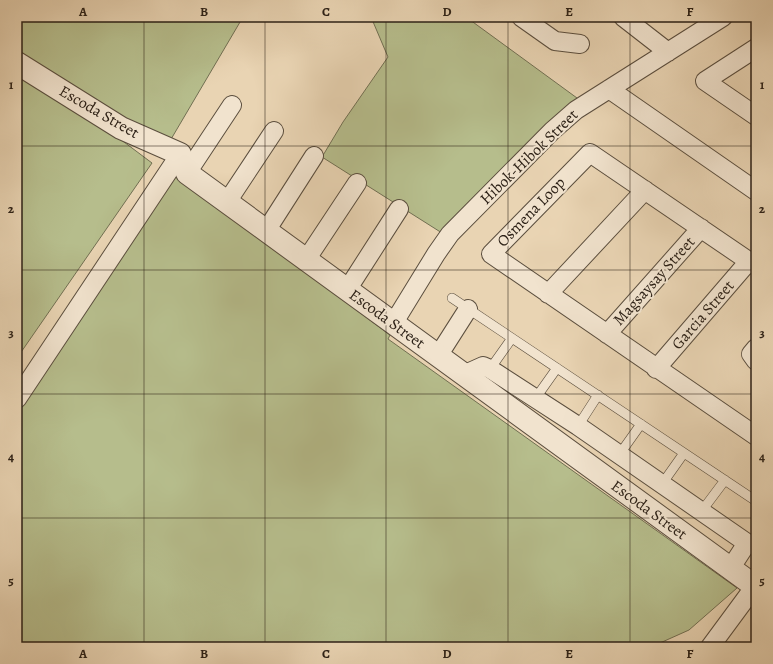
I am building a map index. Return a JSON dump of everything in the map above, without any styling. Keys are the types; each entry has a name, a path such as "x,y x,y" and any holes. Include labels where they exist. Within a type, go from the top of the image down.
{"street":[{"path":"522,17 555,41 580,44"},
{"path":"623,17 668,52"},
{"name":"Hibok-Hibok Street","path":"393,324 450,234 552,131 576,110 723,17"},
{"path":"756,48 704,81 756,116"},
{"name":"Escoda Street","path":"17,63 121,128 184,164 226,202 756,587"},
{"path":"609,89 756,191"},
{"path":"17,400 184,164 232,105"},
{"path":"226,202 274,131"},
{"name":"Osmena Loop","path":"752,263 590,153 491,254 656,369 756,436"},
{"path":"266,231 314,156"},
{"path":"306,260 357,183"},
{"path":"548,294 645,190"},
{"path":"347,290 399,209"},
{"name":"Magsaysay Street","path":"607,334 701,228"},
{"name":"Garcia Street","path":"656,369 752,263"},
{"path":"438,356 468,309"},
{"path":"756,348 751,354 756,361"},
{"path":"463,375 483,366 490,369 578,426 747,544 730,569"},
{"path":"710,647 756,587"}],"lane":[{"path":"452,298 756,501"},
{"path":"490,369 512,338"},
{"path":"535,398 556,368"},
{"path":"578,426 598,395"},
{"path":"619,454 641,424"},
{"path":"662,484 684,453"},
{"path":"701,512 725,480"}],"green space":[{"path":"17,17 243,17 167,146 17,50"},
{"path":"371,17 466,17 577,98 447,224 442,233 322,157 343,122 388,57"},
{"path":"17,74 112,133 152,163 17,358"},
{"path":"167,169 390,335 388,339 737,588 689,630 651,647 17,647 17,400"}]}
